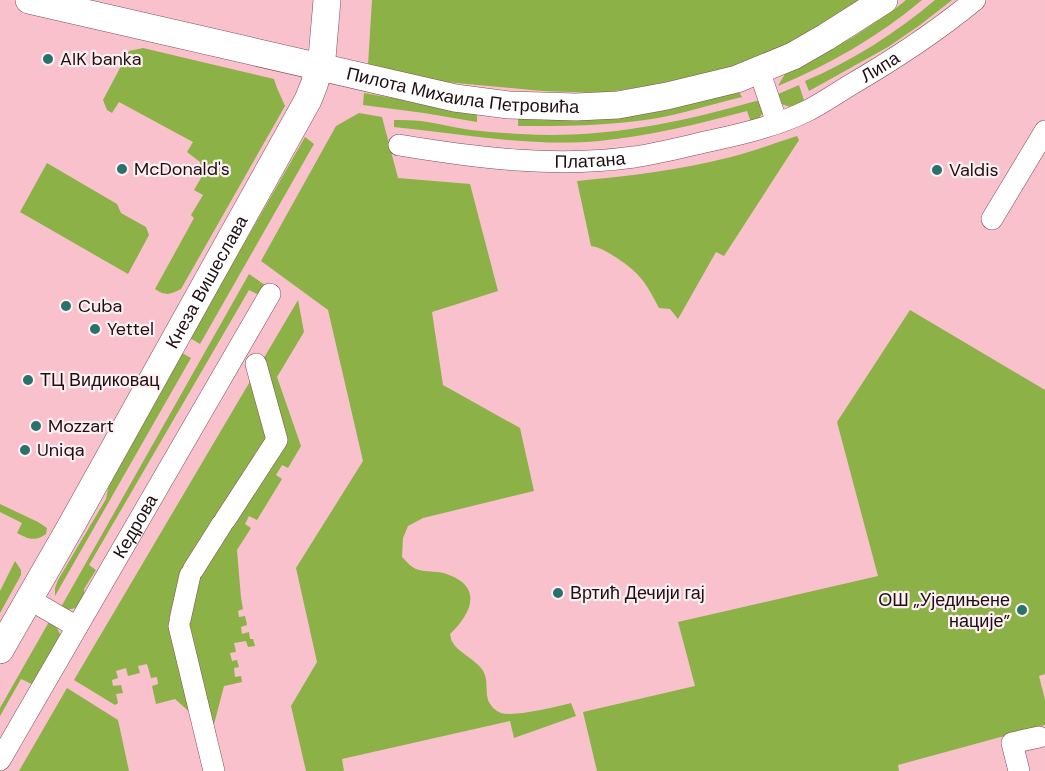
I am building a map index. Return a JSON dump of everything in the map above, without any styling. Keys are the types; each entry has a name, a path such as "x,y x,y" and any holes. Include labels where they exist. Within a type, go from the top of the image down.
{"main road":[{"name":"Пилота Михаила Петровића","path":"29,0 455,98 509,105 576,107 618,105 737,79 793,56 884,0"},
{"name":"Кнеза Вишеслава","path":"0,650 308,100 320,68 324,48 327,0"}],"street":[{"name":"Липа","path":"777,123 809,110 878,69 975,0"},
{"path":"759,70 777,123"},
{"name":"Платана","path":"399,144 492,158 553,161 632,158 744,133 777,123"},
{"path":"993,219 1045,131"},
{"name":"Кедрова","path":"0,760 270,294"},
{"path":"214,771 180,623 191,572 277,440 255,364"},
{"path":"29,599 77,627"},
{"path":"1019,771 1012,743 1039,737"}],"green space":[{"path":"372,0 864,0 778,50 724,71 669,83 601,93 542,91 435,81 368,65"},
{"path":"906,0 922,0 889,26 853,49 778,86 786,72 853,37"},
{"path":"935,0 952,0 888,47 809,91 805,81 840,65 873,45 905,24"},
{"path":"143,48 274,79 285,106 181,289 168,294 155,289 194,218 191,215 203,195 194,190 201,178 200,162 187,152 193,142 119,102 112,113 107,110 103,100 129,51"},
{"path":"799,85 805,103 793,108 779,103 776,95"},
{"path":"737,88 742,97 652,119 568,126 518,126 518,118"},
{"path":"364,93 477,113 477,122 363,105"},
{"path":"763,101 765,109 752,125 747,111 655,133 599,141 522,141 394,127 394,120 411,120 465,129 521,134 611,132 698,116"},
{"path":"359,113 382,117 398,178 470,184 498,291 432,312 443,385 520,428 534,491 423,518 408,526 403,538 402,557 416,569 445,573 460,580 467,587 470,594 468,610 450,634 455,646 483,672 491,706 501,713 515,714 571,703 576,716 514,738 510,721 342,759 344,771 306,771 291,706 317,662 296,568 363,461 328,310 261,261 336,126"},
{"path":"797,136 799,140 724,256 716,252 678,319 670,309 659,308 646,285 632,269 607,252 591,246 577,181 693,166 740,155"},
{"path":"305,137 314,144 200,344 190,338"},
{"path":"47,163 117,204 121,213 146,227 149,235 128,274 20,212"},
{"path":"249,274 265,285 259,295 249,290 89,565 96,570 84,589 85,597 80,607 67,610 61,607"},
{"path":"298,300 304,332 277,377 301,446 288,468 282,465 276,475 282,479 257,520 249,516 245,524 251,528 237,550 243,609 238,611 239,617 245,616 247,625 241,627 242,634 249,632 250,639 253,639 255,646 248,647 246,641 234,643 236,652 230,653 232,661 237,660 239,667 234,668 235,677 241,676 242,682 224,686 212,732 175,699 156,704 152,686 158,684 157,677 151,678 147,664 138,666 140,673 128,676 126,668 116,671 118,678 112,680 113,686 121,685 123,693 116,694 118,703 115,705 74,680"},
{"path":"910,310 1045,390 1045,674 1039,676 1045,700 1045,725 898,765 899,771 597,771 583,712 695,686 678,622 878,576 837,422"},
{"path":"182,353 191,358 55,596 58,580 106,499 109,484"},
{"path":"0,504 38,522 47,528 46,534 32,539 17,533 22,523 0,512"},
{"path":"15,561 21,570 21,575 0,613 0,591"},
{"path":"50,620 55,624 62,638 36,686 21,679 0,716 0,708"},
{"path":"67,688 118,720 129,771 19,771"}],"place":[{"name":"AIK banka","path":"48,59"},
{"name":"McDonald's","path":"122,169"},
{"name":"Valdis","path":"937,170"},
{"name":"Cuba","path":"66,306"},
{"name":"Yettel","path":"95,329"},
{"name":"ТЦ Видиковац","path":"28,380"},
{"name":"Mozzart","path":"36,426"},
{"name":"Uniqa","path":"25,450"},
{"name":"Вртић Дечији гај","path":"558,593"},
{"name":"ОШ „Уједињене нације”","path":"1022,610"}]}
